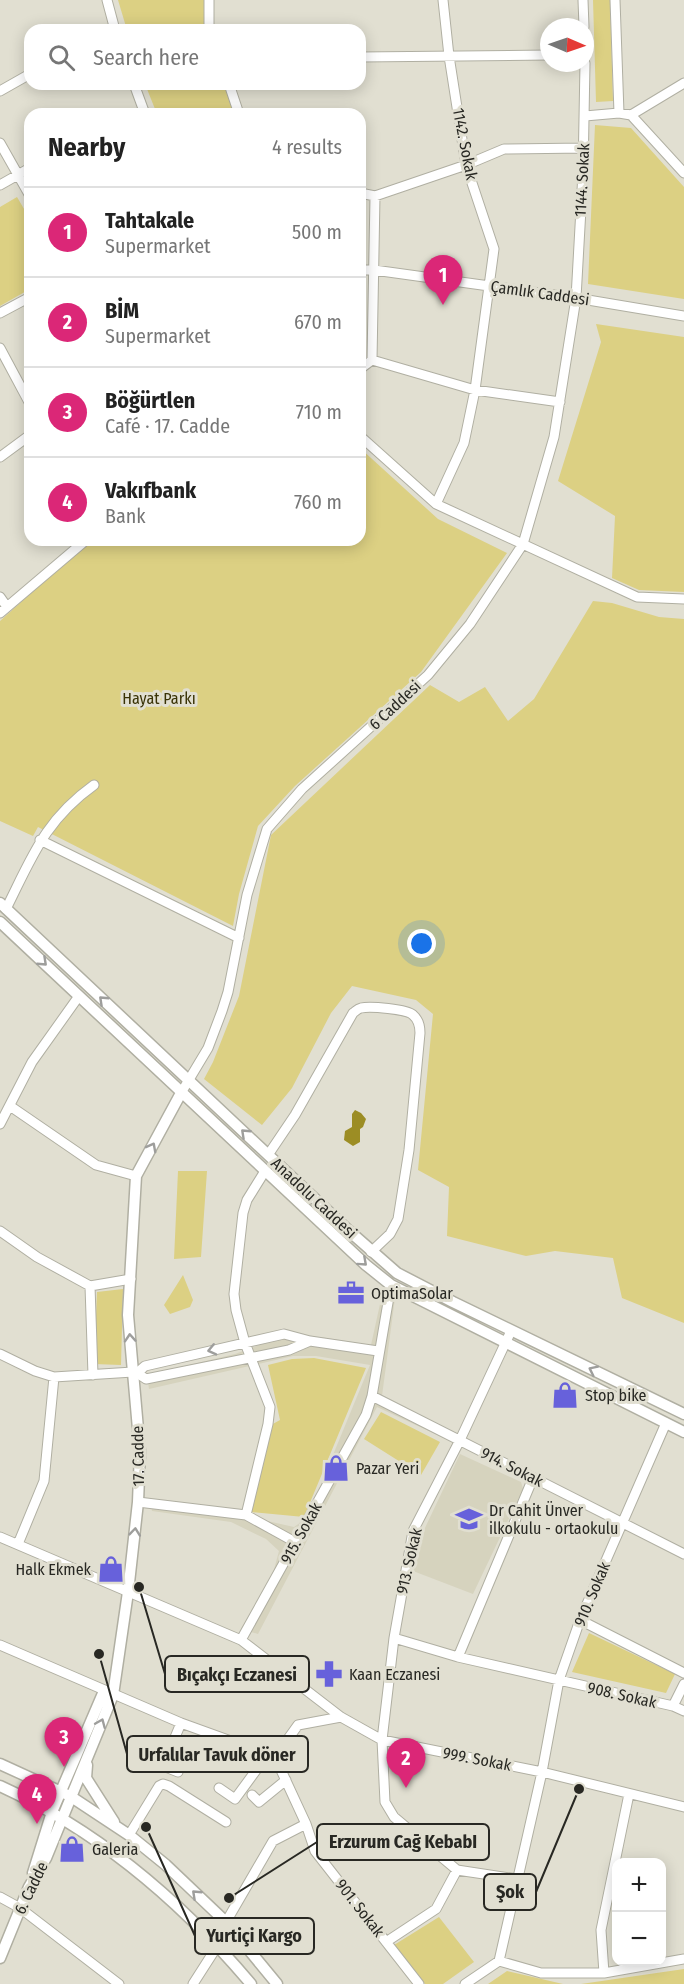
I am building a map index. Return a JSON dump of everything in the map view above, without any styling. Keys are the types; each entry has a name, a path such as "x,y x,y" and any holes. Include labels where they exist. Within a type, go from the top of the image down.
{"main road":[{"name":"Anadolu Caddesi","path":"3,906 371,1252 397,1273 684,1414"},
{"name":"Anadolu Caddesi","path":"0,923 181,1094 391,1286 684,1432"},
{"name":"17. Cadde","path":"57,1815 88,1755 109,1693 128,1592 138,1502 140,1452 129,1315 136,1176 181,1094"},
{"path":"66,1794 109,1693"},
{"path":"88,1755 86,1778 117,1828"},
{"path":"0,1764 66,1794 129,1835 166,1865 226,1922 277,1984"},
{"path":"0,1786 57,1815 109,1849 148,1879 218,1945 251,1984"},
{"name":"6. Cadde","path":"0,1958 28,1887 45,1858 57,1815"}],"street":[{"path":"107,0 112,24"},
{"path":"209,0 209,24"},
{"name":"1142. Sokak","path":"436,504 464,443 475,390 494,249 466,165 443,0"},
{"path":"583,0 584,18"},
{"path":"615,0 619,113"},
{"path":"366,57 540,55"},
{"name":"1144. Sokak","path":"576,298 584,148 585,72"},
{"path":"0,91 24,77"},
{"path":"631,115 684,82"},
{"path":"136,90 140,108"},
{"path":"231,90 237,108"},
{"path":"585,116 619,113 631,115 684,173"},
{"path":"0,143 24,185"},
{"path":"366,194 375,196 466,165 504,149 584,148"},
{"path":"0,185 24,171"},
{"path":"372,360 375,196"},
{"name":"Çamlık Caddesi","path":"366,270 576,298 684,316"},
{"name":"6 Caddesi","path":"181,1094 207,1048 222,1011 247,896 267,829 302,789 428,675 470,624 523,544 554,437 576,298"},
{"path":"0,313 24,300"},
{"path":"0,348 24,393"},
{"path":"366,364 372,360"},
{"path":"372,360 475,390 560,402"},
{"path":"0,457 24,439"},
{"path":"366,441 436,504 637,597 684,599"},
{"path":"0,597 3,610 79,546"},
{"path":"3,906 40,840 76,798 94,784"},
{"path":"40,840 239,938"},
{"path":"0,1124 33,1062 79,996"},
{"path":"268,1155 295,1115 353,1013 367,1007 406,1011 414,1016 420,1026 419,1043 409,1150 399,1211 394,1228 371,1252"},
{"path":"10,1106 96,1165 136,1176"},
{"path":"246,1515 270,1413 269,1402 245,1342 234,1294 241,1222 247,1200 265,1171"},
{"path":"0,1231 37,1257 90,1286 131,1278"},
{"path":"90,1286 93,1375"},
{"name":"915. Sokak","path":"241,1640 366,1415 372,1396 391,1286"},
{"name":"913. Sokak","path":"457,1870 394,1817 385,1802 382,1740 393,1638 413,1531 460,1440 511,1331"},
{"path":"0,1354 35,1371 54,1377 135,1372 145,1366 284,1334 310,1341 378,1351"},
{"path":"135,1372 146,1379 289,1350 310,1341"},
{"path":"18,1544 44,1481 54,1377"},
{"name":"914. Sokak","path":"372,1396 684,1554"},
{"name":"910. Sokak","path":"498,1961 542,1772 559,1680 580,1620 666,1423"},
{"path":"458,1657 533,1478"},
{"path":"138,1502 246,1515 295,1542"},
{"name":"999. Sokak","path":"0,1537 241,1640 341,1717 382,1740 542,1772 684,1807"},
{"path":"580,1620 684,1673"},
{"name":"908. Sokak","path":"393,1638 458,1657 673,1706 684,1711"},
{"path":"0,1645 181,1723 272,1756"},
{"path":"673,1706 684,1684"},
{"path":"219,1788 235,1799 298,1725 341,1717"},
{"path":"178,1772 163,1766 181,1723"},
{"name":"901. Sokak","path":"272,1756 306,1824 315,1851 419,1984"},
{"path":"252,1795 260,1802 286,1780"},
{"path":"129,1835 159,1786 163,1784 226,1822"},
{"path":"604,1973 602,1930 629,1794"},
{"path":"226,1922 273,1841 306,1824"},
{"path":"386,1942 436,1909 457,1870 517,1879"},
{"path":"0,1897 20,1908 119,1984"},
{"path":"193,1984 218,1945"},
{"path":"465,1984 498,1961 541,1973 604,1973 684,1959"}],"shaded area":[{"path":"355,1110 366,1119 360,1129 360,1142 353,1146 344,1140 345,1131 352,1127 352,1114"},
{"name":"Pazar Yeri","path":"382,1295 395,1298 382,1396 450,1431 446,1439 377,1407 258,1634 241,1629 272,1577 279,1551 266,1539 231,1522 152,1511 150,1500 200,1506 294,1527 307,1518 370,1365 316,1356 293,1356 149,1389 147,1375 235,1354 281,1337 320,1337 371,1345"},
{"name":"Dr Cahit Ünver ilkokulu - ortaokulu","path":"460,1454 521,1482 523,1489 473,1594 413,1571 415,1549"}],"green space":[{"path":"118,0 207,0 207,24 125,24"},
{"path":"593,0 610,0 613,101 596,102"},
{"path":"147,90 226,90 232,108 155,108"},
{"path":"595,125 631,128 684,187 684,299 588,284"},
{"path":"17,197 24,209 24,292 0,306 0,207"},
{"path":"596,324 684,337 684,592 639,590 612,578 615,516 558,481 601,342"},
{"name":"Hayat Parkı","path":"366,453 438,519 507,553 421,672 295,786 258,826 239,894 233,926 38,827 33,836 0,821 0,621 83,546 366,546"},
{"path":"593,601 612,603 659,617 684,619 684,1323 622,1298 613,1258 555,1251 526,1256 447,1236 449,1187 418,1170 433,1014 416,1000 352,986 331,1013 292,1088 262,1125 204,1079 239,996 271,835 430,685 459,702 485,687 508,721 534,699"},
{"path":"178,1171 207,1171 201,1257 174,1259"},
{"path":"183,1275 193,1300 190,1307 170,1314 164,1305"},
{"path":"123,1289 121,1365 94,1364 97,1292"},
{"path":"314,1358 366,1368 304,1517 250,1512 271,1425 280,1420 268,1365 292,1359"},
{"path":"381,1412 440,1442 421,1475 364,1439"},
{"path":"589,1633 675,1674 666,1693 572,1672"},
{"path":"439,1917 474,1962 443,1984 425,1984 394,1945"},
{"path":"684,1969 684,1984 581,1984"},
{"path":"507,1971 563,1984 488,1984"}],"place":[{"name":"Tahtakale","path":"443,305"},
{"name":"OptimaSolar","path":"351,1293"},
{"name":"Stop bike","path":"565,1395"},
{"name":"Pazar Yeri","path":"336,1468"},
{"name":"Dr Cahit Ünver ilkokulu - ortaokulu","path":"469,1519"},
{"name":"Halk Ekmek","path":"111,1569"},
{"name":"Bıçakçı Eczanesi","path":"139,1587"},
{"name":"Urfalılar Tavuk döner","path":"99,1654"},
{"name":"Kaan Eczanesi","path":"329,1674"},
{"name":"Böğürtlen","path":"64,1767"},
{"name":"BİM","path":"406,1788"},
{"name":"Şok","path":"579,1789"},
{"name":"Vakıfbank","path":"37,1824"},
{"name":"Yurtiçi Kargo","path":"146,1827"},
{"name":"Galeria","path":"72,1849"},
{"name":"Erzurum Caḡ KebabI","path":"229,1898"}]}
